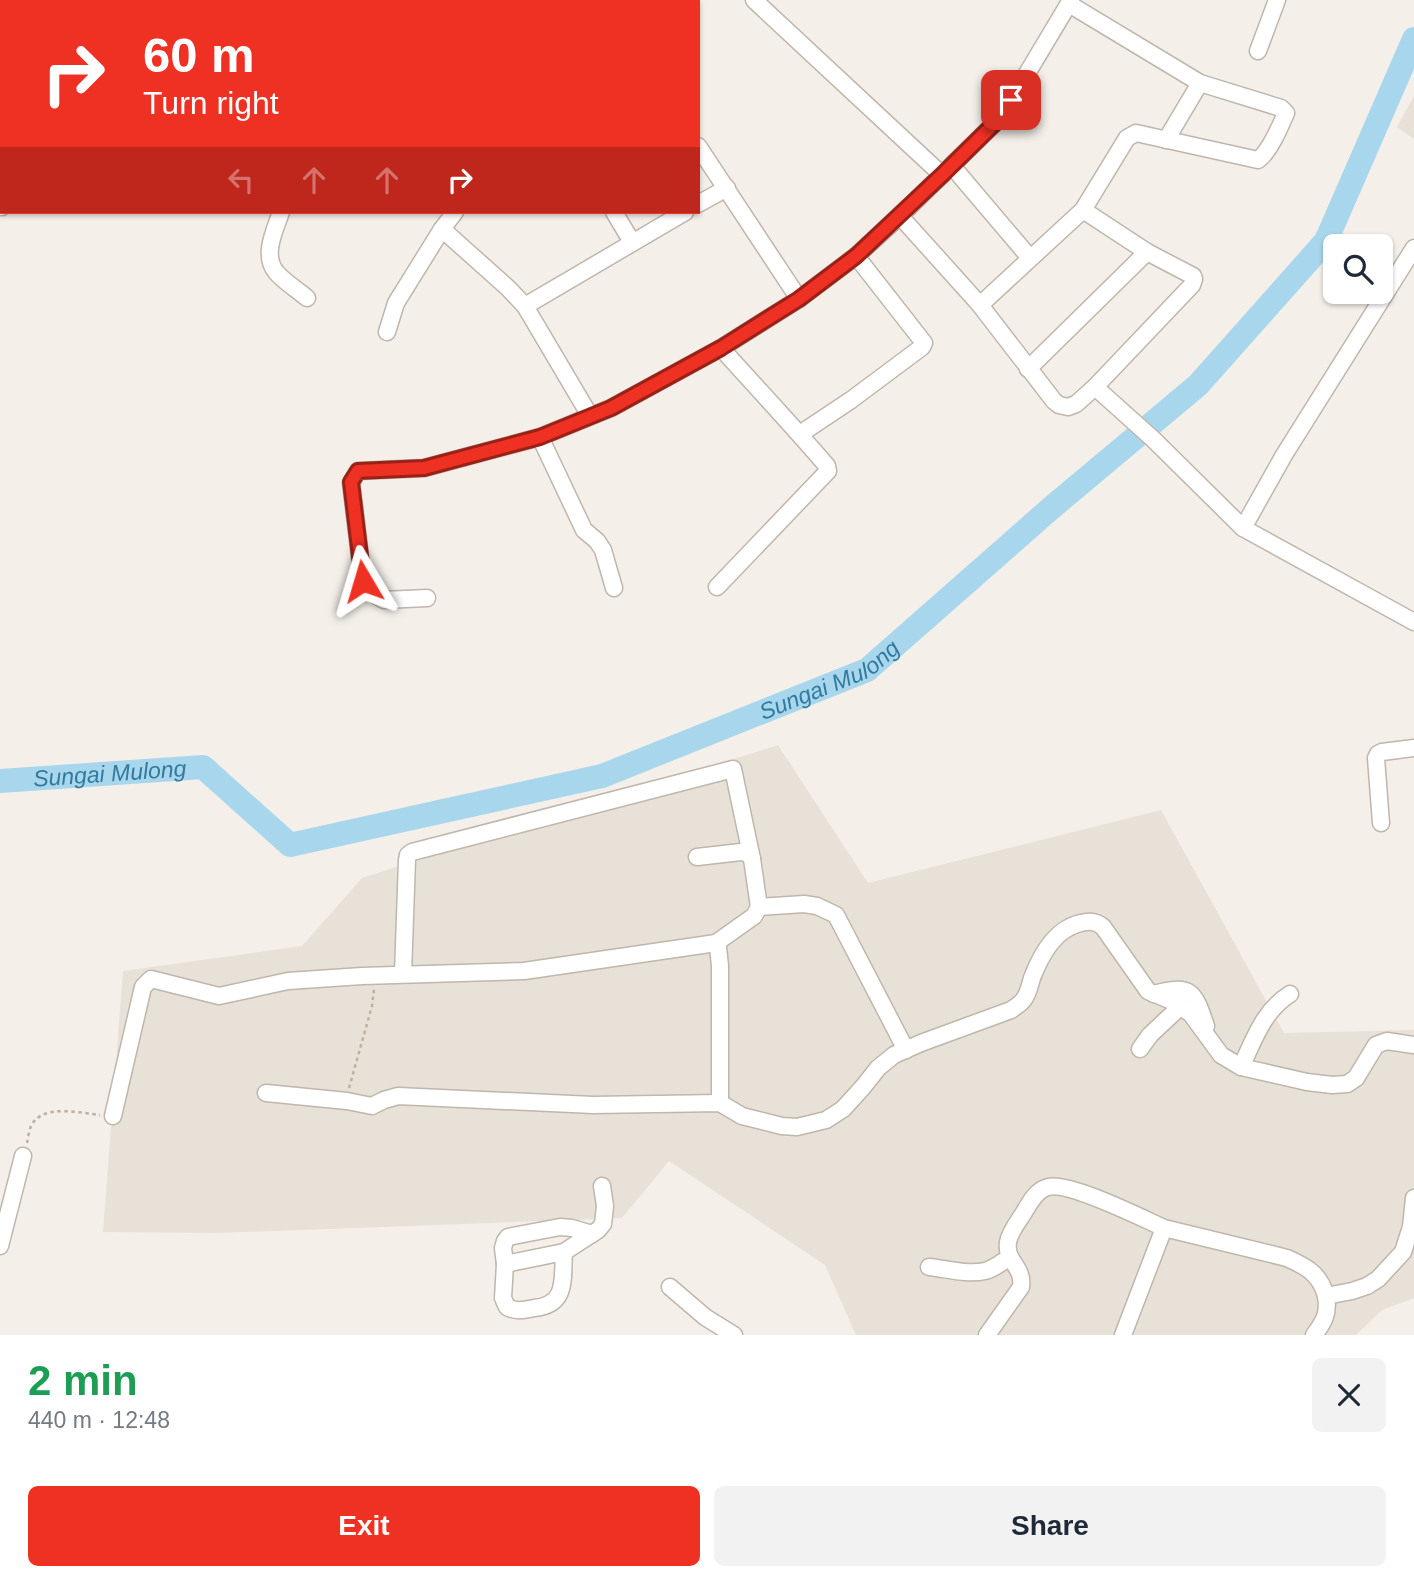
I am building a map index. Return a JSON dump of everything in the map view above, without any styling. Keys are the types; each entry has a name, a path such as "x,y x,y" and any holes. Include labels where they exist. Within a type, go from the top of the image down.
{"street":[{"path":"754,0 947,171 1030,258"},
{"path":"1258,51 1277,0"},
{"path":"427,598 384,600 372,593 363,581 351,482 358,471 424,468 540,437 611,408 721,348 799,299 856,256 1001,117 1070,2 1200,83 1281,108 1286,113 1262,158 1258,160 1136,133 1127,138 1083,210 980,305"},
{"path":"1166,140 1200,83"},
{"path":"700,149 799,299"},
{"path":"700,203 727,188"},
{"path":"900,216 980,305 1059,405 1068,407 1101,392 1192,285 1194,279 1083,210"},
{"path":"280,214 270,246 271,261 276,271 307,298"},
{"path":"387,332 396,303 442,229 454,214"},
{"path":"615,214 632,242"},
{"path":"525,306 681,214"},
{"path":"442,229 525,306 590,416"},
{"path":"1243,528 1284,455 1414,248"},
{"path":"1028,369 1147,252"},
{"path":"800,434 851,400 922,347 924,342 856,256"},
{"path":"717,587 828,471 827,466 800,434 721,348"},
{"path":"1101,392 1243,528 1414,622"},
{"path":"540,437 584,530 603,550 614,588"},
{"path":"1381,823 1376,758 1382,752 1414,748"},
{"path":"113,1116 143,987 151,979 219,996 288,982 376,975 524,971 716,943 754,916 759,907 733,769 412,852 407,860 403,974"},
{"path":"697,858 741,852 748,853 752,859"},
{"path":"759,907 804,904 817,906 836,915 906,1050"},
{"path":"266,1093 372,1106 398,1096 593,1105 720,1103 742,1116 797,1127 826,1120 844,1109 877,1068 894,1055 1011,1010 1024,1000 1047,949 1068,927 1093,921 1103,927 1148,991 1181,1006 1191,1014 1222,1055 1241,1067 1307,1082 1347,1084 1356,1078 1376,1045 1387,1041 1414,1045"},
{"path":"716,943 720,966 720,1103"},
{"path":"1154,994 1175,989 1192,994 1202,1014 1207,1034"},
{"path":"1241,1067 1266,1015 1277,1002 1290,994"},
{"path":"1140,1049 1150,1035 1181,1006"},
{"path":"0,1246 23,1156"},
{"path":"505,1264 564,1252 598,1230 603,1224 605,1206 602,1186"},
{"path":"987,1335 1021,1287 1020,1272 1010,1257 1008,1240 1012,1230 1034,1197 1046,1187 1062,1187 1076,1190 1164,1228 1287,1258 1304,1265 1324,1286 1328,1306 1324,1322 1314,1335"},
{"path":"1326,1296 1367,1286 1387,1270 1403,1252 1411,1227 1414,1198"},
{"path":"564,1252 562,1287 557,1299 548,1307 514,1311 506,1307 503,1298 503,1248 508,1237 560,1227 592,1234"},
{"path":"1123,1335 1164,1228"},
{"path":"929,1266 985,1271 1010,1257"},
{"path":"670,1287 705,1317 734,1335"}],"path":[{"path":"347,1101 372,1006 376,975"},
{"path":"23,1156 32,1126 39,1116 55,1111 113,1116"}],"shaded area":[{"path":"1414,96 1414,139 1397,127"},
{"path":"778,745 868,883 1161,810 1284,1033 1414,1030 1414,1298 1382,1310 1356,1335 856,1335 825,1265 669,1161 622,1218 217,1233 103,1232 123,971 302,946 362,878"}],"waterway":[{"name":"Sungai Mulong","path":"0,781 203,767 290,845 602,776 867,670 1050,509 1198,385 1326,241 1414,39"}],"route":[{"path":"363,581 351,482 358,471 424,468 540,437 611,408 721,348 799,299 856,256 1001,117 1011,100"}]}
